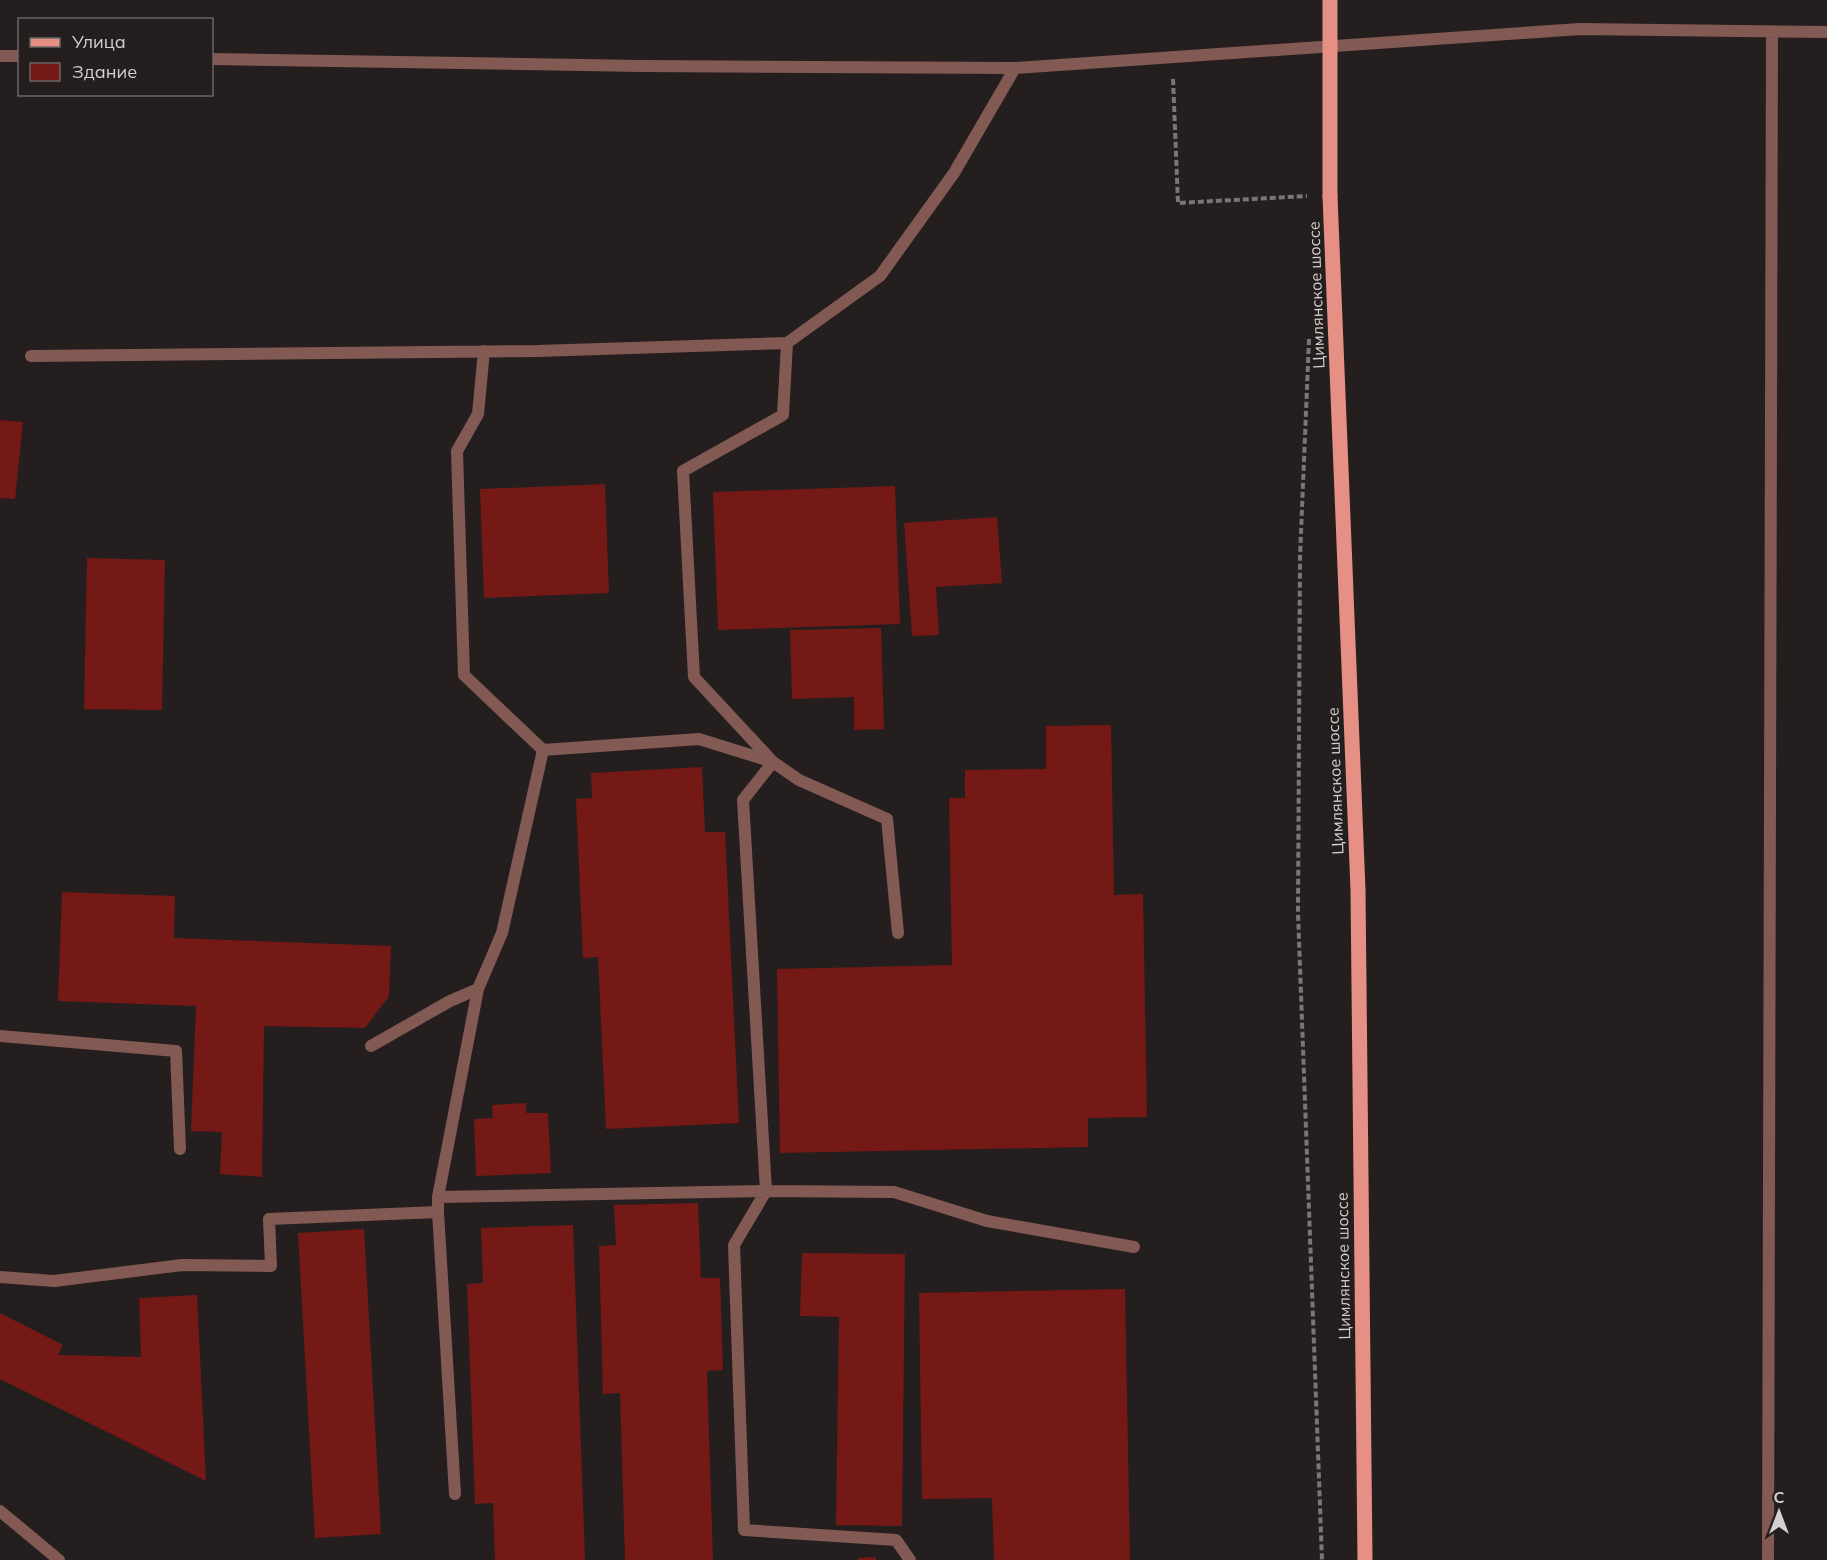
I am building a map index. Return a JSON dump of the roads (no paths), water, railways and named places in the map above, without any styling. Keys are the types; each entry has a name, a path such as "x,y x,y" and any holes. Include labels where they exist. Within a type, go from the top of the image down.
{"main road":[{"name":"Цимлянское шоссе","path":"1330,0 1322,196 1358,890 1365,1560"}],"street":[{"path":"213,59 653,66 1015,68 1580,29 1827,32"},
{"path":"1768,1560 1772,33"},
{"path":"0,56 18,56"},
{"path":"31,356 484,351 787,343 880,276 954,173 1015,68"},
{"path":"787,343 783,415 683,471 694,677 773,762 799,780 887,819 898,933"},
{"path":"484,351 478,414 457,452 464,675 543,750 699,739 773,762"},
{"path":"455,1494 438,1197 478,989 502,933 543,750"},
{"path":"773,762 743,800 766,1191 734,1245 744,1530 896,1540 910,1560"},
{"path":"371,1046 450,1001 478,989"},
{"path":"0,1036 176,1051 180,1149"},
{"path":"438,1197 766,1191 894,1192 987,1221 1134,1247"},
{"path":"0,1277 54,1281 182,1265 271,1266 269,1219 438,1212"},
{"path":"0,1511 59,1560"}]}
